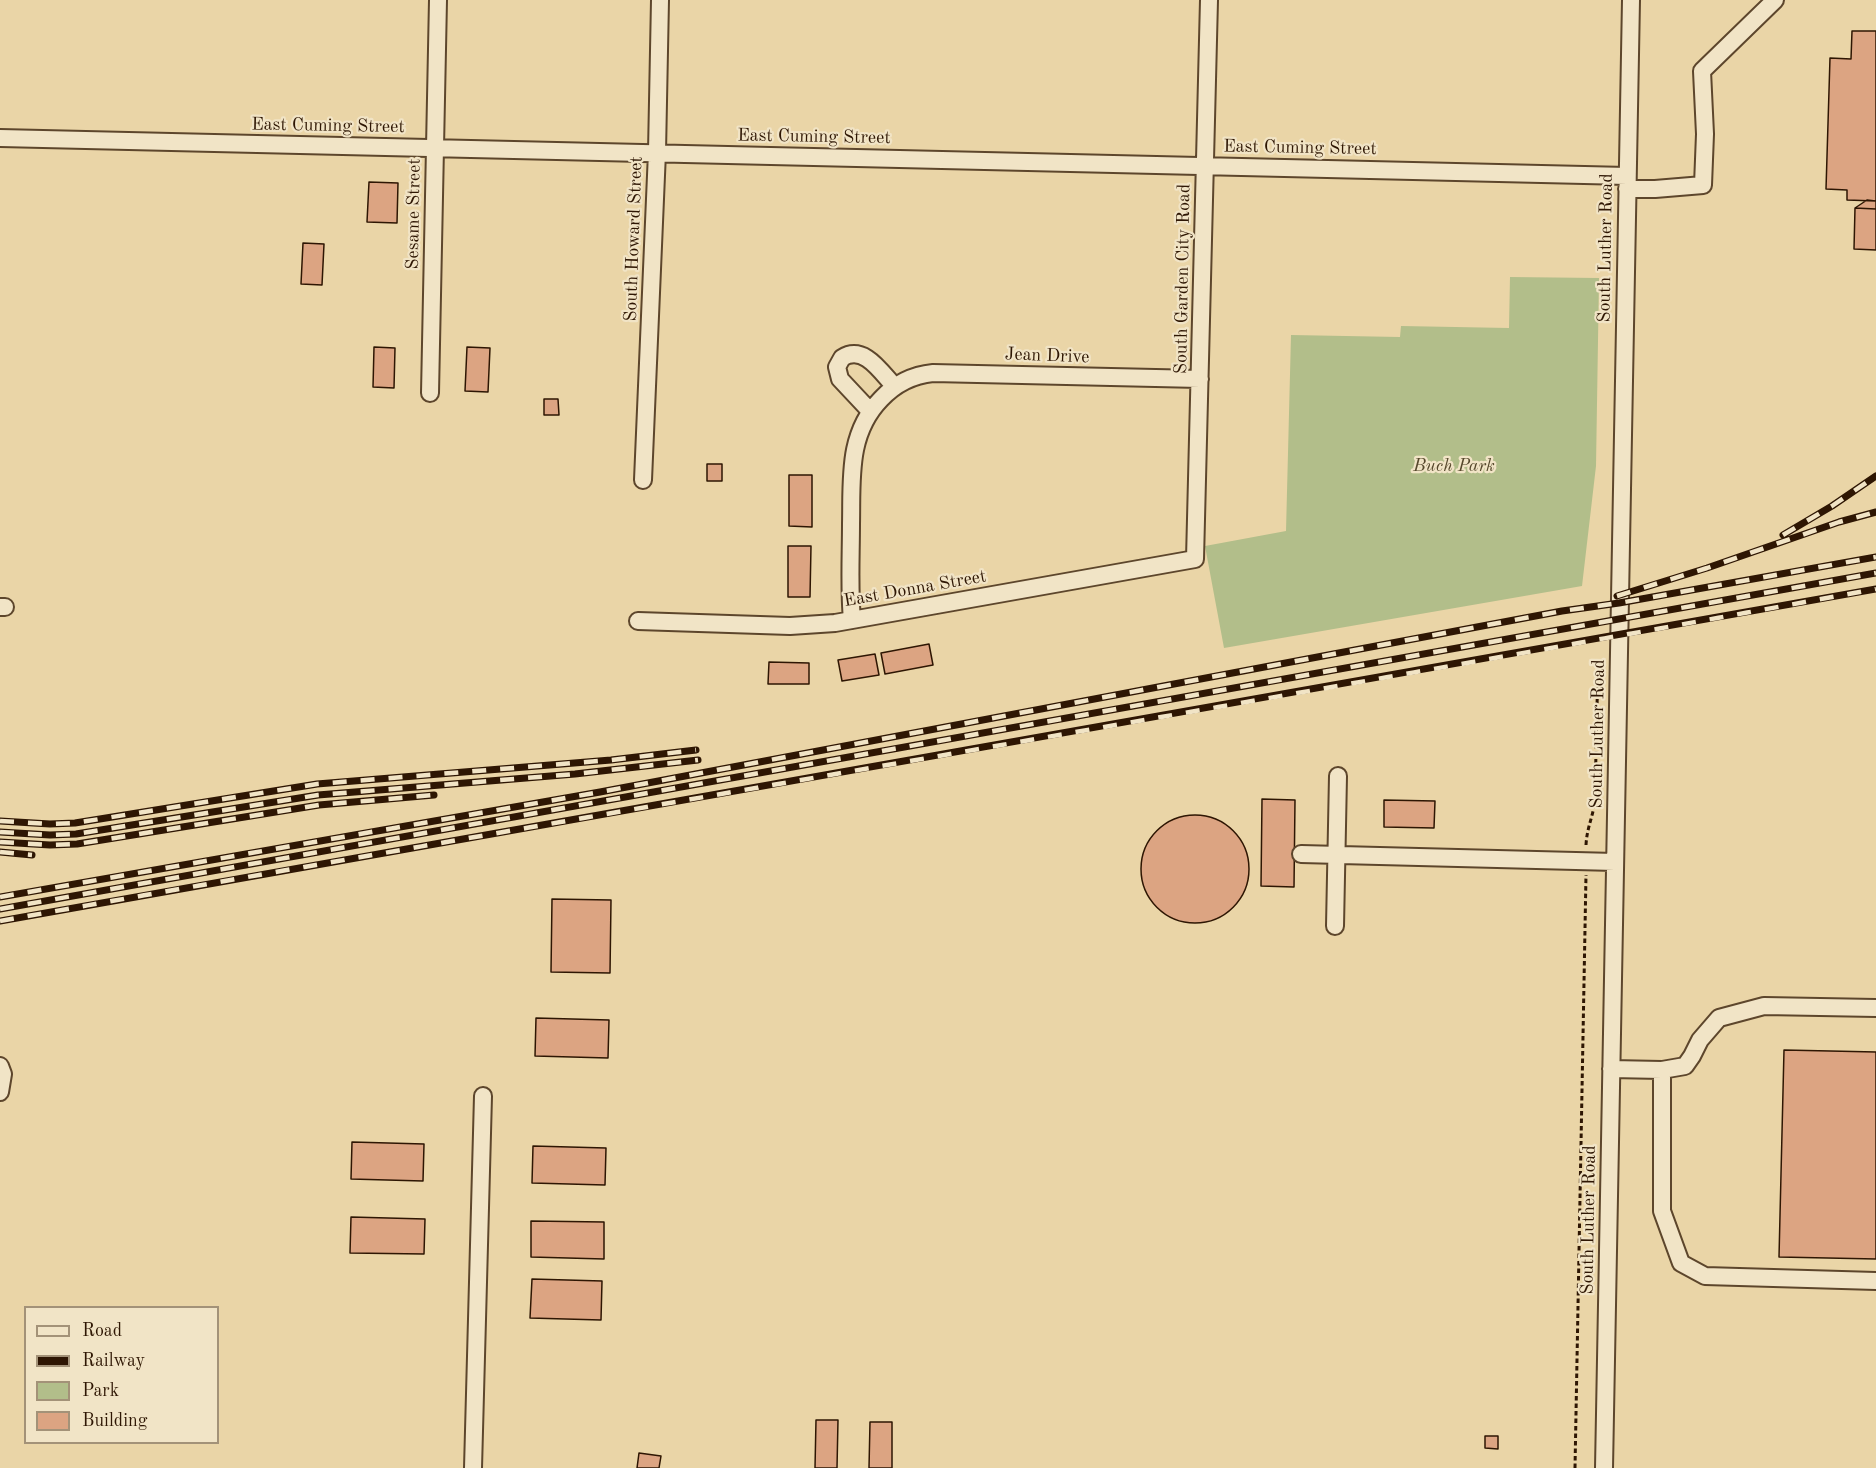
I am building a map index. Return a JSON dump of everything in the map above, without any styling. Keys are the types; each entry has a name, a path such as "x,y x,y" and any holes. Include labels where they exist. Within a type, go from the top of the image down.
{"street":[{"name":"Sesame Street","path":"430,393 438,0"},
{"name":"South Howard Street","path":"643,480 657,152 660,0"},
{"name":"South Garden City Road","path":"1195,559 1209,0"},
{"name":"South Luther Road","path":"1604,1468 1630,0"},
{"name":"East Cuming Street","path":"0,138 1205,165 1703,185 1705,134 1702,71 1775,0"},
{"path":"870,411 840,379 837,367 842,357 852,353 864,356 895,387"},
{"name":"Jean Drive","path":"852,620 850,587 853,461 859,432 870,411 886,393 915,376 933,373 1200,380"},
{"name":"East Donna Street","path":"638,621 790,626 835,623 1195,559"},
{"path":"1335,926 1338,776"},
{"path":"1301,854 1615,862"},
{"path":"1611,1069 1662,1070 1685,1066 1700,1040 1719,1018 1764,1006 1876,1008"},
{"path":"0,1066 3,1074 0,1092"},
{"path":"1662,1070 1662,1211 1681,1263 1705,1276 1876,1281"},
{"path":"473,1468 483,1096"}],"path":[{"path":"1575,1468 1586,861 1587,832 1596,798 1598,662"}],"green space":[{"name":"Buch Park","path":"1510,277 1599,278 1596,466 1582,586 1224,648 1205,546 1286,531 1291,335 1400,337 1401,326 1509,328"}],"building":[{"path":"1852,31 1876,31 1876,201 1847,200 1847,190 1826,189 1830,58 1851,59"},
{"path":"369,182 398,183 397,223 367,222"},
{"path":"1867,200 1876,201 1876,209 1855,208"},
{"path":"1855,208 1876,209 1876,250 1854,249"},
{"path":"303,243 324,244 322,285 301,284"},
{"path":"374,347 395,348 394,388 373,387"},
{"path":"467,347 490,348 488,392 465,391"},
{"path":"544,399 558,399 559,415 544,415"},
{"path":"707,464 722,464 722,481 707,481"},
{"path":"789,475 812,475 812,527 789,526"},
{"path":"788,546 811,546 810,597 788,597"},
{"path":"929,644 933,665 885,674 881,653"},
{"path":"875,654 879,675 842,681 838,660"},
{"path":"769,662 809,663 809,684 768,684"},
{"path":"1262,799 1295,800 1294,887 1261,886"},
{"path":"1384,800 1435,801 1434,828 1384,827"},
{"path":"1195,815 1216,819 1233,831 1245,848 1249,869 1245,890 1233,907 1216,919 1195,923 1174,919 1157,907 1145,890 1141,869 1145,848 1157,831 1174,819"},
{"path":"552,899 611,900 610,973 551,972"},
{"path":"536,1018 609,1020 608,1058 535,1056"},
{"path":"1784,1050 1876,1052 1876,1259 1779,1257"},
{"path":"352,1142 424,1144 423,1181 351,1179"},
{"path":"533,1146 606,1148 605,1185 532,1183"},
{"path":"351,1217 425,1219 424,1254 350,1253"},
{"path":"531,1221 604,1222 604,1259 531,1257"},
{"path":"532,1279 602,1281 601,1320 530,1318"},
{"path":"816,1420 838,1420 837,1468 815,1468"},
{"path":"870,1422 892,1422 892,1468 869,1468"},
{"path":"1485,1436 1498,1436 1498,1449 1485,1448"},
{"path":"639,1453 661,1456 659,1468 637,1468"}],"railway":[{"path":"1783,535 1876,476"},
{"path":"1617,596 1707,568 1839,522 1876,512"},
{"path":"0,897 600,792 1562,611 1876,557"},
{"path":"0,909 1876,573"},
{"path":"0,921 1407,674 1876,589"},
{"path":"0,821 75,823 317,784 611,760 696,750"},
{"path":"0,832 76,834 318,795 575,774 698,760"},
{"path":"0,842 77,844 319,805 434,795"},
{"path":"0,852 32,855"}]}
